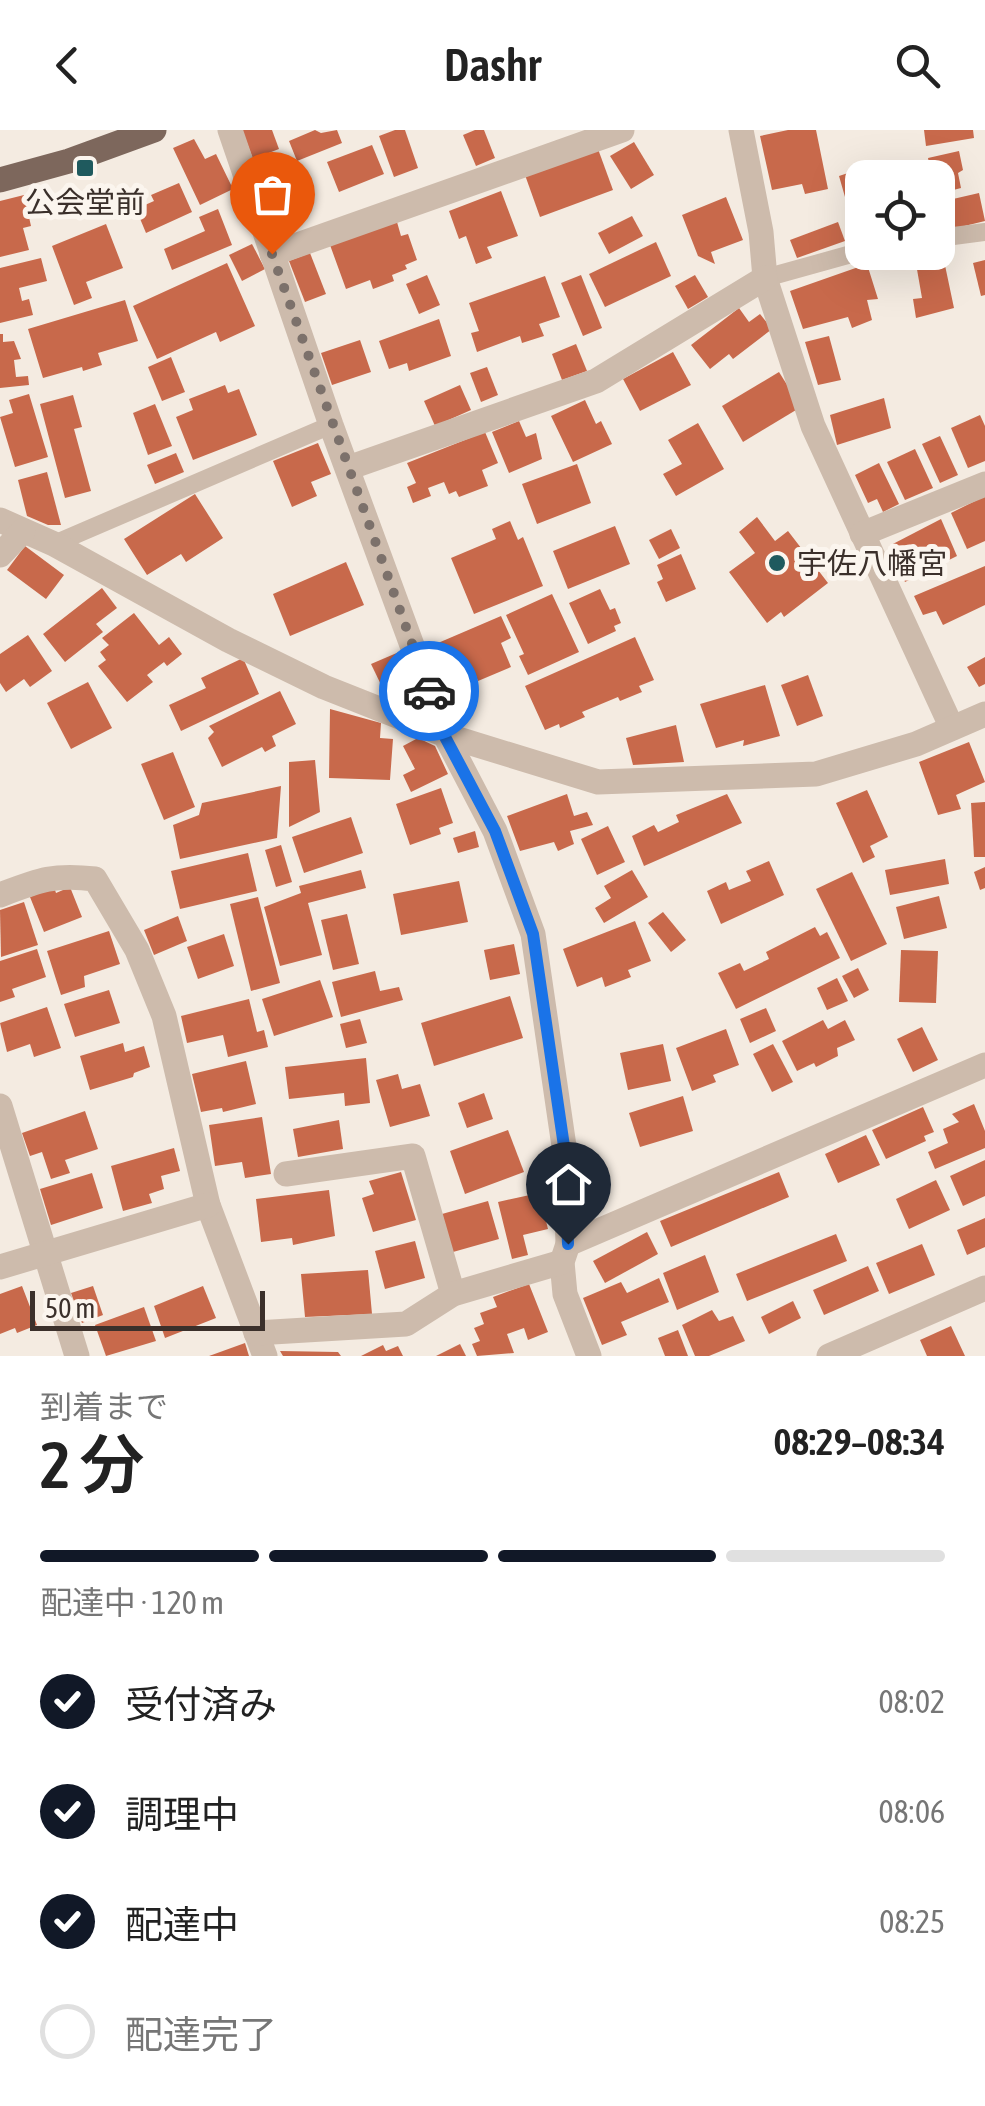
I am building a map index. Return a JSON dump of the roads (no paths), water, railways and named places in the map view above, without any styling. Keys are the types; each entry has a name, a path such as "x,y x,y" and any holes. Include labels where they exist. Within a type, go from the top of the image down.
{"main road":[{"path":"0,180 69,161 154,130"}],"street":[{"path":"230,130 331,425 444,735 495,831 533,934 565,1153 565,1294 589,1356"},
{"path":"272,254 622,130"},
{"path":"741,130 761,232 765,278 814,426 952,728"},
{"path":"348,468 596,382 765,278"},
{"path":"862,534 985,484"},
{"path":"0,554 12,525 324,688 444,735 598,782 816,774 983,720"},
{"path":"0,895 63,875 95,879 137,950 164,1016 208,1204 260,1345 406,1324 453,1294 565,1253 985,1065"},
{"path":"0,1106 78,1356"},
{"path":"286,1174 413,1156 453,1294"},
{"path":"0,1268 208,1204"},
{"path":"829,1356 985,1288"}],"lane":[{"path":"955,236 985,232"},
{"path":"765,278 845,256"},
{"path":"54,544 331,425"}],"place":[{"name":"公会堂前","path":"85,168"},
{"name":"宇佐八幡宮","path":"777,563"}]}
